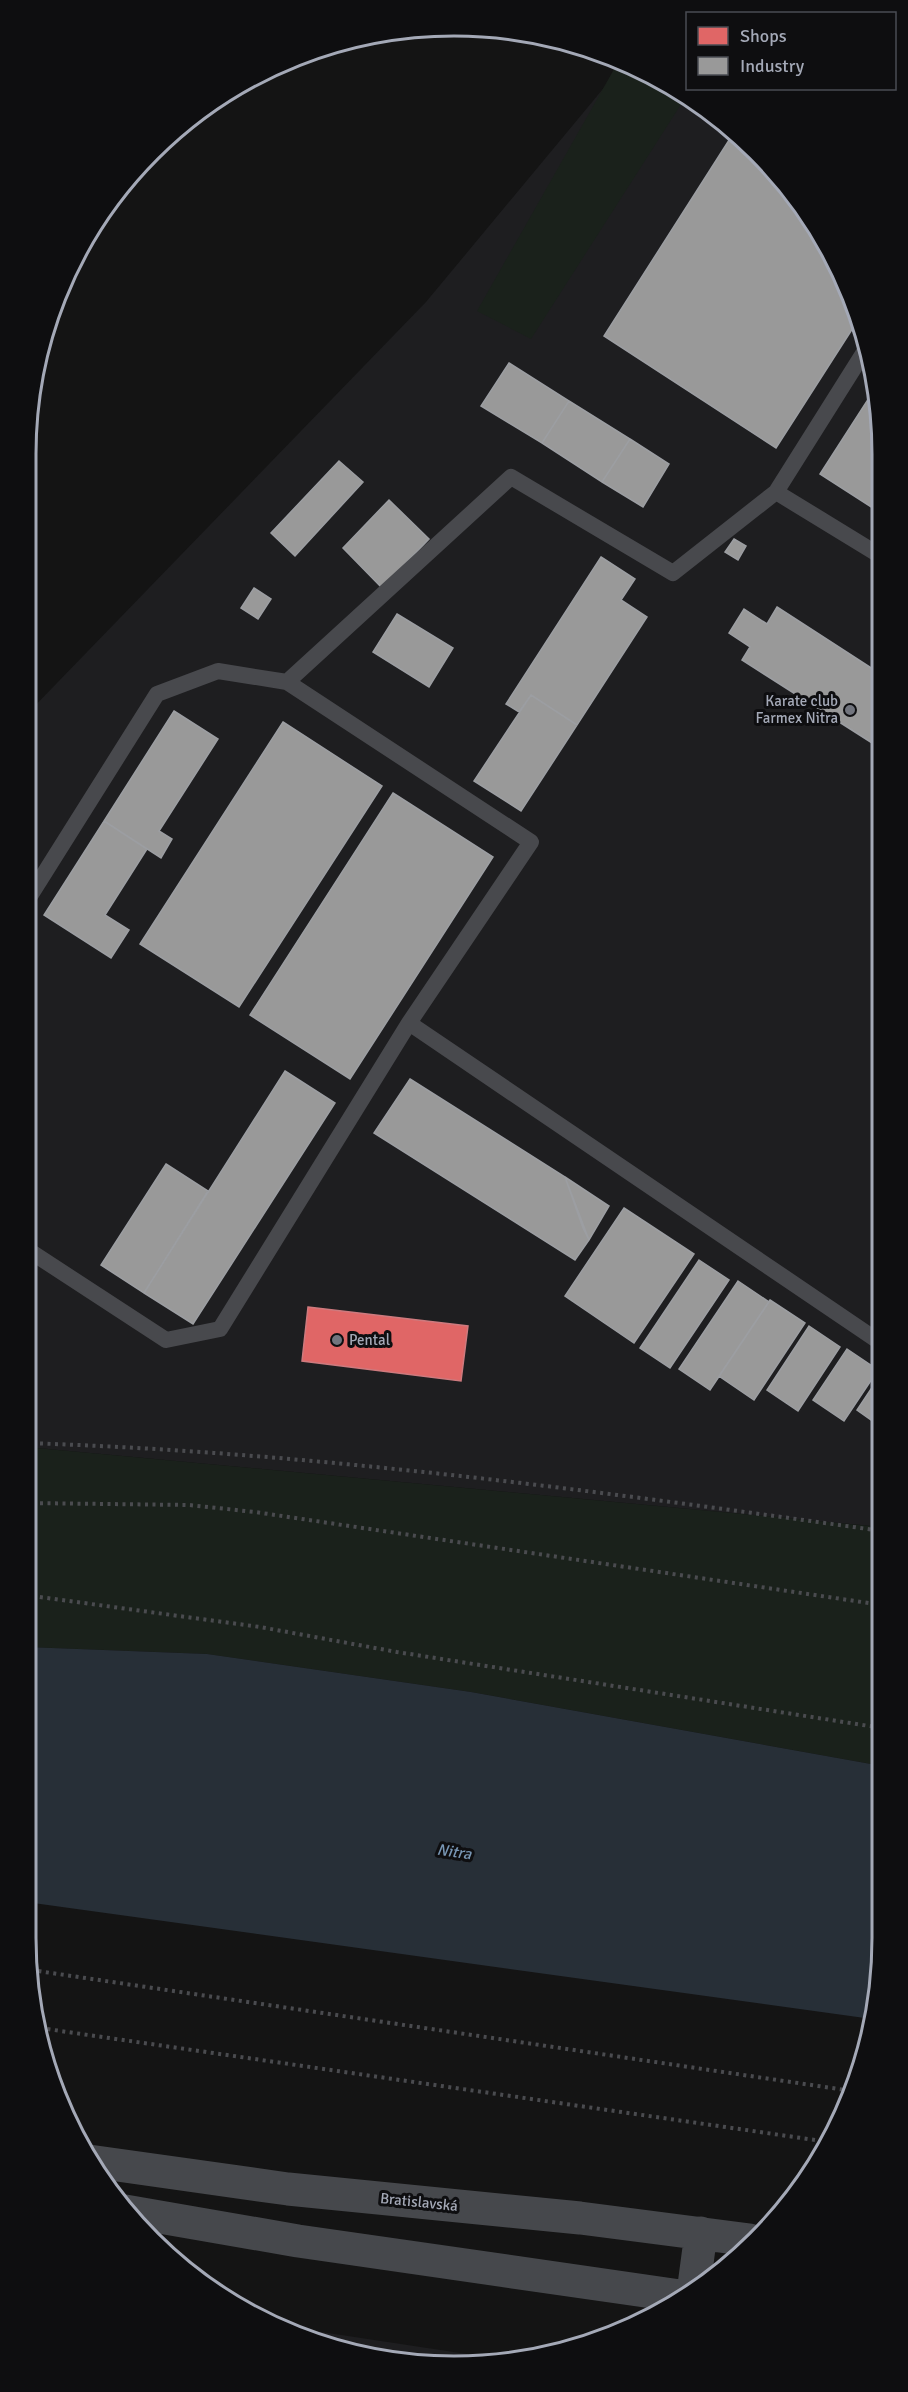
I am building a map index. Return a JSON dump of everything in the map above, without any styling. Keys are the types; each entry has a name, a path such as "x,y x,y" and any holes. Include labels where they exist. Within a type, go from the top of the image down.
{"main road":[{"name":"Bratislavská","path":"102,2163 288,2188 580,2218 744,2239"},
{"path":"140,2214 298,2241 672,2295"},
{"path":"695,2280 701,2233"}],"lane":[{"path":"287,682 511,477 673,573 776,492 861,357"},
{"path":"776,492 872,551"},
{"path":"36,888 157,694 218,671 287,682 531,842 409,1023 220,1329 166,1340 36,1255"},
{"path":"409,1023 872,1337"}],"path":[{"path":"36,1444 294,1459 418,1470 633,1496 872,1530"},
{"path":"36,1503 189,1505 255,1512 872,1604"},
{"path":"36,1596 260,1628 397,1652 872,1726"},
{"path":"38,1971 843,2090"},
{"path":"46,2029 819,2141"}],"shaded area":[{"path":"615,68 639,79 682,103 531,339 477,311"},
{"path":"619,70 686,106 750,158 802,222 829,269 850,320 864,372 872,454 872,1526 36,1448 36,705 426,302"},
{"path":"36,1448 872,1526 872,1764 471,1692 207,1654 36,1647"},
{"path":"311,2330 475,2355 427,2355 372,2348"}],"water":[{"name":"Nitra","path":"36,1647 207,1654 471,1692 872,1764 872,1938 864,2018 36,1903"}],"building: Shops":[{"path":"308,1307 468,1326 461,1381 302,1361"}],"building: Industry":[{"path":"729,140 768,178 802,222 829,269 853,328 776,448 604,336"},
{"path":"509,363 569,401 542,443 481,406"},
{"path":"868,399 872,454 872,507 820,474"},
{"path":"569,401 630,439 602,482 542,443"},
{"path":"630,439 669,464 643,507 602,482"},
{"path":"339,461 363,482 295,556 271,533"},
{"path":"389,500 429,539 382,588 343,548"},
{"path":"734,539 746,546 738,560 725,552"},
{"path":"601,557 635,579 621,600 647,617 577,725 531,695 519,712 506,704"},
{"path":"254,588 271,599 258,619 241,608"},
{"name":"Karate club Farmex Nitra","path":"777,607 872,668 872,743 742,660 750,647 729,633 744,609 767,624"},
{"path":"397,614 453,648 429,687 373,652"},
{"path":"531,695 577,725 521,811 474,781"},
{"path":"174,711 218,739 159,831 172,839 161,858 104,821"},
{"path":"283,722 382,786 239,1007 140,944"},
{"path":"393,793 493,857 350,1079 250,1015"},
{"path":"104,821 147,849 105,915 129,930 111,958 44,915"},
{"path":"285,1071 335,1103 193,1324 144,1293"},
{"path":"410,1079 565,1177 589,1240 575,1260 374,1133"},
{"path":"166,1164 208,1191 144,1293 101,1265"},
{"path":"565,1177 609,1206 589,1240 583,1228"},
{"path":"624,1208 694,1254 634,1343 565,1296"},
{"path":"699,1260 729,1280 670,1368 640,1348"},
{"path":"738,1281 769,1302 710,1390 679,1369"},
{"path":"770,1300 805,1323 754,1400 719,1376"},
{"path":"809,1326 840,1347 798,1411 767,1390"},
{"path":"847,1349 872,1366 872,1379 844,1421 813,1400"},
{"path":"872,1388 871,1420 857,1410"}],"place":[{"name":"Karate club Farmex Nitra","path":"850,710"},
{"name":"Pental","path":"337,1340"}]}
